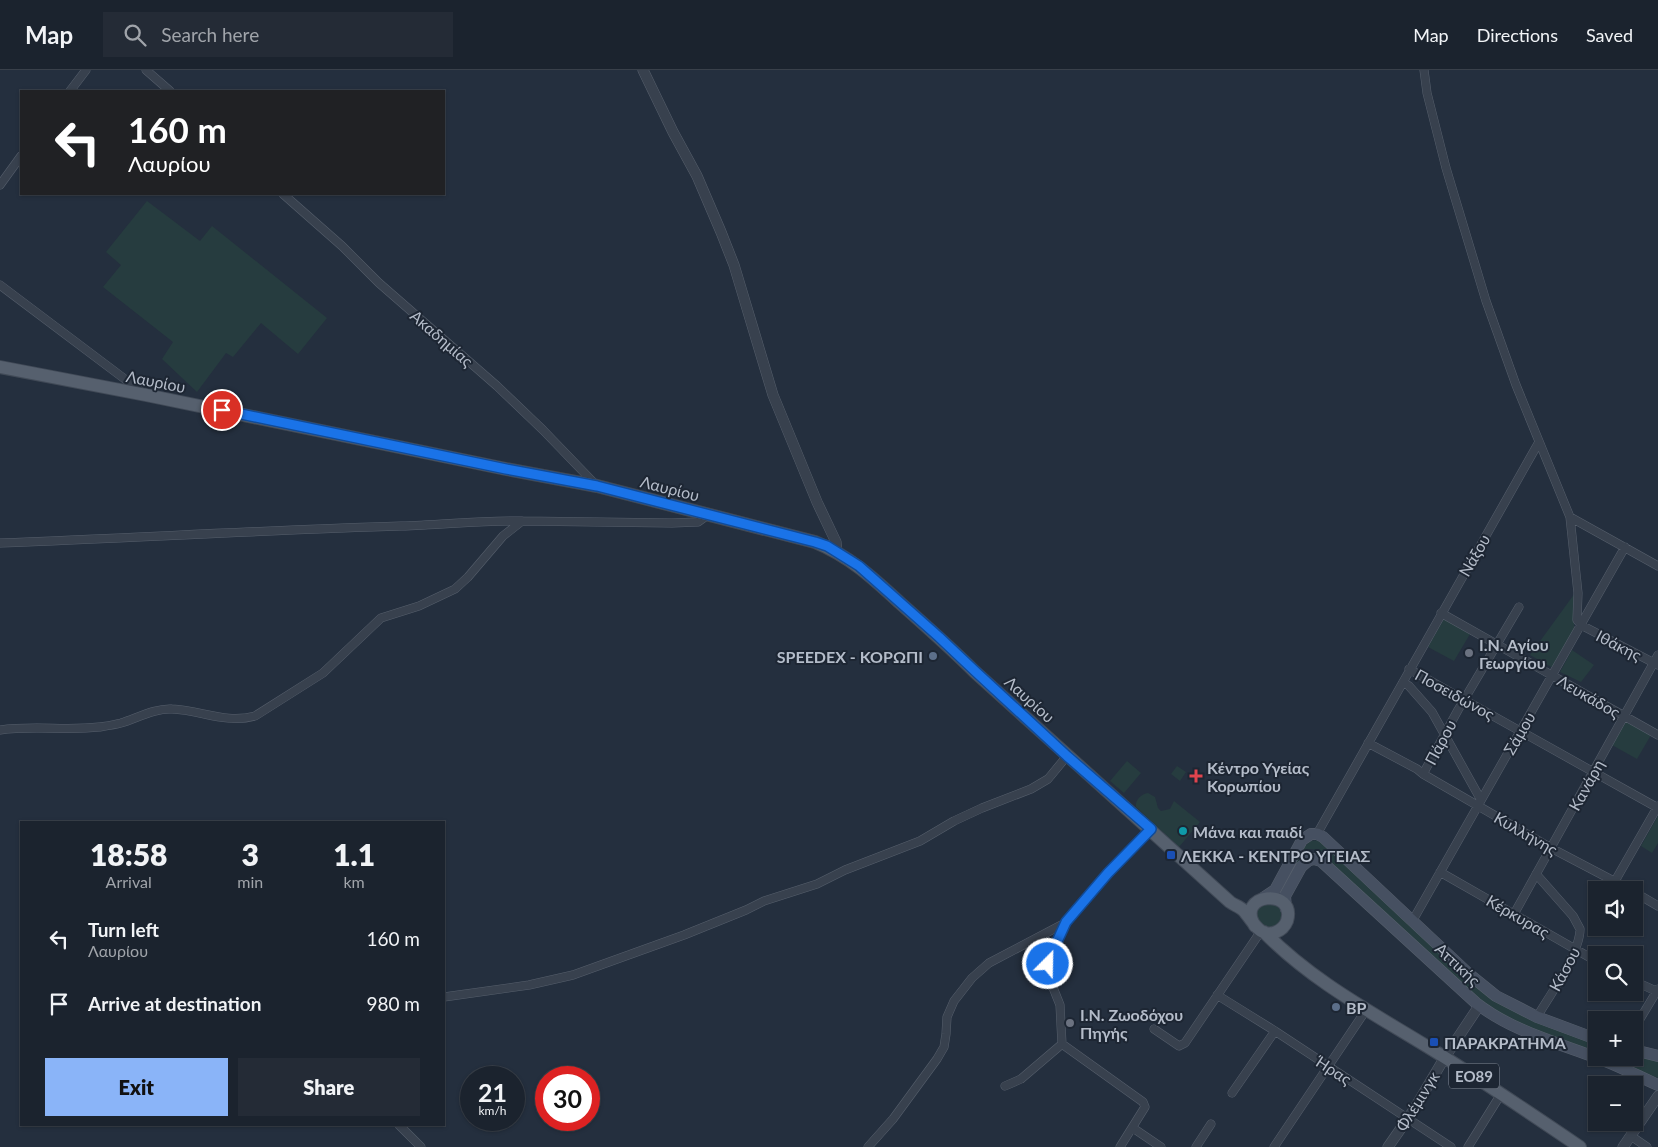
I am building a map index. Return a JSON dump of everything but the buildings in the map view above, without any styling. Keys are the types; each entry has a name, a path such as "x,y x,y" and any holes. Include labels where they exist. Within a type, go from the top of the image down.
{"main road":[{"name":"Λαυρίου","path":"0,367 597,486 815,542 837,552 859,566 939,637 1067,756 1225,897 1244,911 1260,930"},
{"path":"1285,924 1276,932 1260,930 1252,916 1253,908 1275,890 1302,840 1309,835 1317,834"},
{"name":"Αττικής","path":"1317,834 1323,837 1496,996 1538,1017 1588,1036"},
{"name":"Αττικής","path":"1286,909 1285,896 1303,864 1312,859 1321,861 1479,1006 1518,1029 1588,1052"},
{"name":"ΕΟ89","path":"1225,897 1242,904 1260,901 1269,897 1278,899 1286,909"},
{"path":"1284,950 1279,938 1287,918 1286,909"},
{"name":"ΕΟ89","path":"1260,930 1333,989 1445,1057 1578,1146"},
{"path":"1643,1052 1658,1056"},
{"name":"Αττικής","path":"1624,1066 1658,1085"}],"street":[{"path":"71,90 86,70"},
{"path":"146,70 169,90"},
{"path":"643,70 697,176 718,224 736,274 773,395 817,502 836,542 837,552"},
{"path":"1424,70 1427,93 1446,168 1486,300 1516,385 1570,517 1578,593 1577,620 1580,625"},
{"path":"0,185 20,157"},
{"name":"Ακαδημίας","path":"284,195 342,246 379,283 497,386 597,486"},
{"path":"0,285 146,395"},
{"name":"Νάξου","path":"1317,834 1539,442"},
{"path":"0,543 99,540 459,522 698,522 708,514"},
{"path":"1570,517 1658,566"},
{"path":"0,730 20,727 97,727 170,709 223,718 244,719 255,716 323,673 381,618 419,606 456,589 502,536 522,521"},
{"name":"Σάμου","path":"1412,920 1625,547"},
{"name":"Πάρου","path":"1423,774 1444,734 1519,607"},
{"name":"Λευκάδος","path":"1441,614 1658,734"},
{"name":"Ιθάκης","path":"1580,625 1657,661"},
{"name":"Κανάρη","path":"1514,914 1624,716 1657,661"},
{"name":"Ποσειδώνος","path":"1409,669 1658,807"},
{"path":"1403,682 1409,686 1432,712 1479,803"},
{"name":"Κυλλήνης","path":"1368,743 1479,803 1551,848 1615,881"},
{"path":"445,996 529,985 573,975 684,935 764,901 817,884 845,870 920,840 982,808 1031,789 1048,779 1067,756"},
{"path":"1615,881 1658,807"},
{"path":"1062,1044 1060,1004 1050,980 1048,964 1050,957 1066,922 1108,873 1151,829"},
{"name":"Κέρκυρας","path":"1440,872 1588,956"},
{"name":"Κάσου","path":"1536,874 1578,922 1580,933 1576,949 1538,1017"},
{"name":"Κυλλήνης","path":"1643,897 1658,906"},
{"path":"868,1147 893,1119 937,1060 944,1047 947,1017 954,1001 972,978 989,962 1066,922"},
{"path":"1154,1029 1179,1046 1182,1046 1260,930"},
{"path":"1643,985 1657,991 1643,1014"},
{"name":"Ήρας","path":"1217,995 1451,1147"},
{"name":"Φλέμινγκ","path":"1388,1147 1479,1006"},
{"path":"1274,1147 1366,1010"},
{"path":"1232,1093 1275,1031"},
{"path":"1005,1086 1021,1079 1062,1044"},
{"path":"1062,1044 1143,1102 1145,1107 1120,1147"},
{"path":"1468,1147 1501,1094"},
{"path":"1623,1147 1658,1096"},
{"path":"1196,1147 1211,1124"},
{"path":"400,1126 421,1147"},
{"path":"1133,1128 1161,1147"},
{"path":"1631,1136 1647,1147"}],"green space":[{"path":"147,201 200,241 212,226 327,318 298,354 261,323 233,357 226,353 197,392 162,359 173,342 103,287 121,265 106,252"},
{"path":"1575,593 1574,629 1553,668 1530,655"},
{"path":"1444,619 1470,634 1454,661 1428,647"},
{"path":"1572,650 1594,665 1581,682 1560,672"},
{"path":"1626,722 1651,735 1637,759 1612,745"},
{"path":"1127,761 1141,773 1124,793 1110,781"},
{"path":"1177,766 1186,772 1180,781 1171,774"},
{"path":"1148,793 1155,797 1158,808 1161,811 1170,809 1174,801 1200,822 1179,847 1136,807 1136,802 1139,798"},
{"path":"1658,816 1658,843 1652,853 1641,846"},
{"path":"1311,841 1322,841 1500,1003 1537,1023 1588,1041 1588,1050 1531,1032 1482,1004 1317,850 1309,850 1282,894 1278,895 1305,846"},
{"path":"1277,903 1284,915 1277,928 1263,928 1255,913 1259,904"},
{"path":"1643,1057 1658,1061 1658,1078 1629,1066 1643,1066"}],"place":[{"name":"Ι.Ν. Αγίου Γεωργίου","path":"1469,653"},
{"name":"SPEEDEX - ΚΟΡΩΠΙ","path":"933,656"},
{"name":"Κέντρο Υγείας Κορωπίου","path":"1196,776"},
{"name":"Μάνα και παιδί","path":"1183,831"},
{"name":"ΛΕΚΚΑ - ΚΕΝΤΡΟ ΥΓΕΙΑΣ","path":"1171,855"},
{"name":"BP","path":"1336,1007"},
{"name":"Ι.Ν. Ζωοδόχου Πηγής","path":"1070,1023"},
{"name":"ΠΑΡΑΚΡΑΤΗΜΑ","path":"1434,1042"}],"route":[{"path":"222,410 597,486 815,542 827,546 851,560 939,637 1067,756 1151,829 1108,873 1066,922 1048,964"}]}
